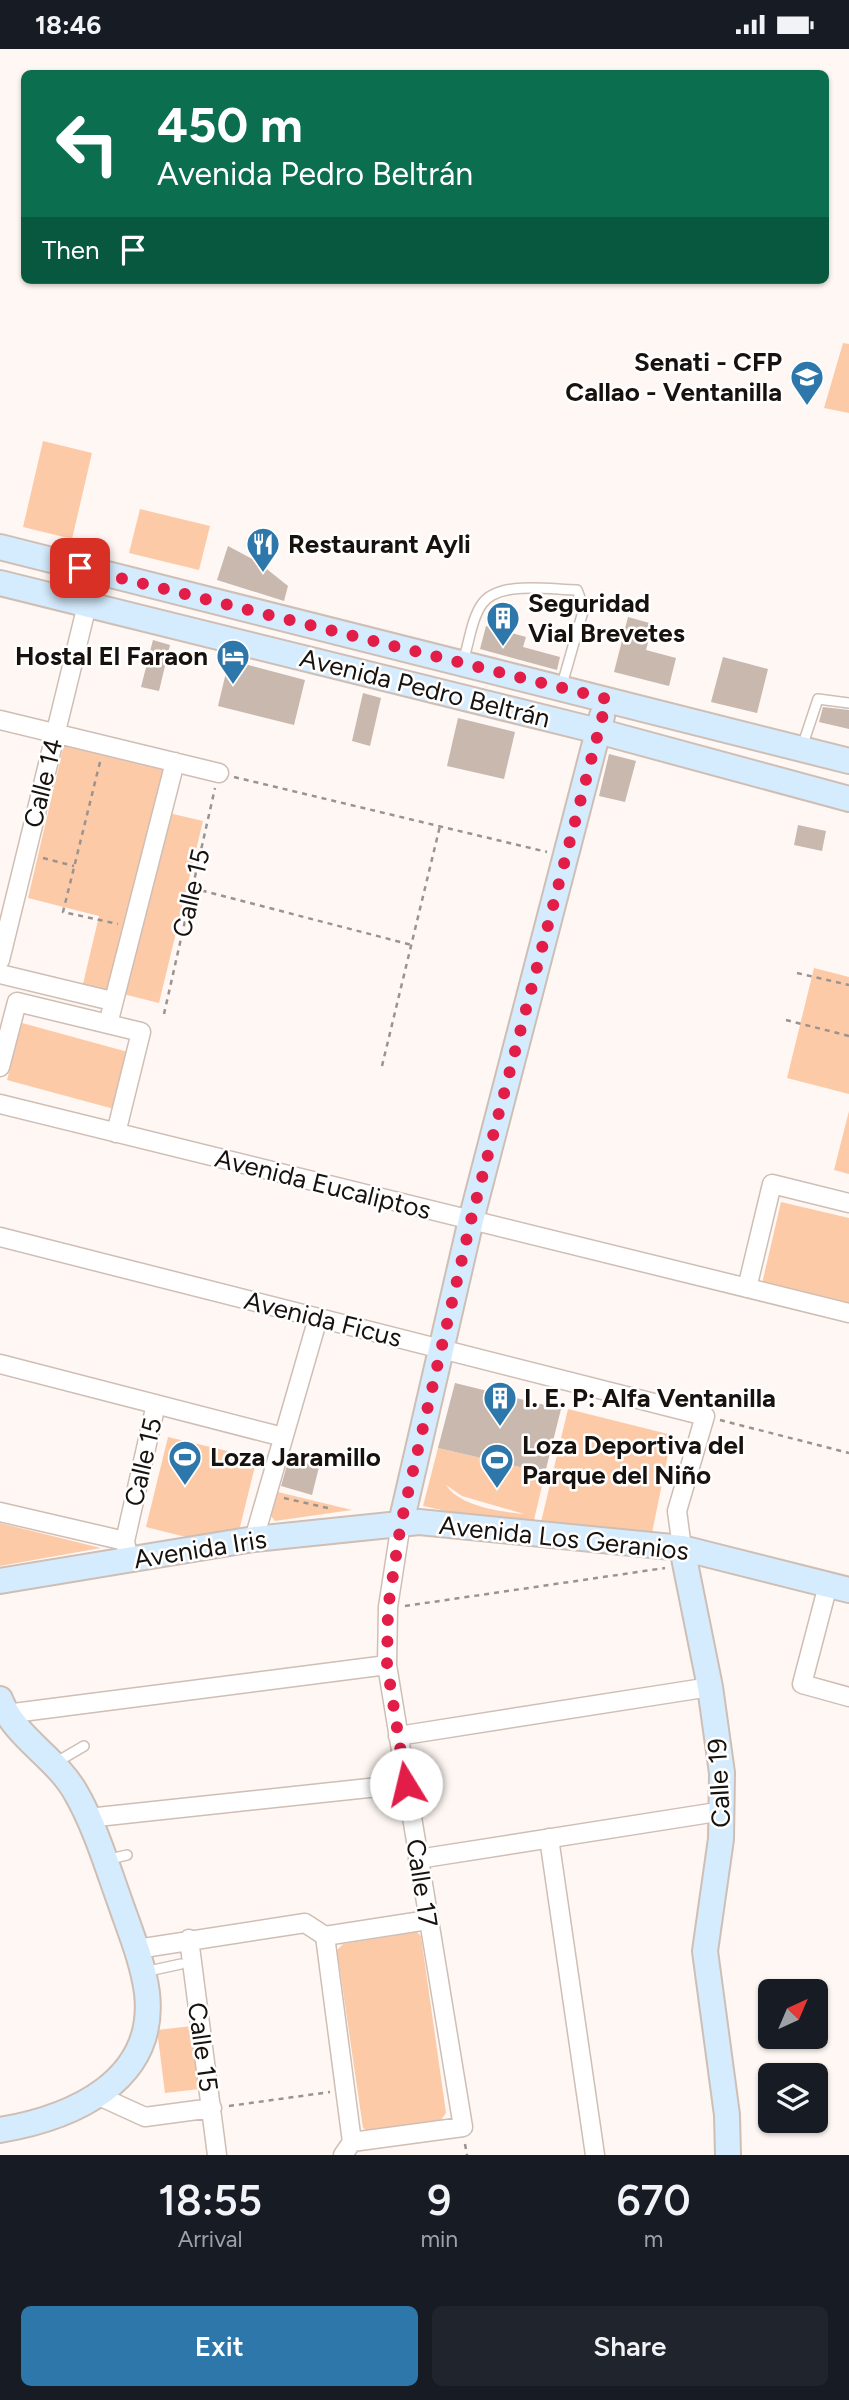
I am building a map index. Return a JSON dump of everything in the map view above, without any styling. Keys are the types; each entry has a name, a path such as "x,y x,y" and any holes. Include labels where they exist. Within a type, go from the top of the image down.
{"street":[{"name":"Avenida Pedro Beltrán","path":"0,547 849,761"},
{"name":"Avenida Pedro Beltrán","path":"0,583 598,731 849,799"},
{"name":"Calle 14","path":"0,960 87,605"},
{"name":"Calle 17","path":"348,2149 463,2127 387,1665 388,1608 401,1523 471,1220 607,699"},
{"path":"0,720 219,773"},
{"path":"108,1024 174,762"},
{"path":"0,974 112,1001"},
{"path":"0,1067 17,1002 142,1032 116,1133"},
{"name":"Avenida Eucaliptos","path":"0,1104 849,1313"},
{"path":"747,1288 772,1184 849,1203"},
{"name":"Avenida Ficus","path":"0,1237 705,1416"},
{"path":"254,1539 318,1318"},
{"path":"0,1364 283,1437"},
{"name":"Calle 15","path":"127,1550 156,1404"},
{"name":"Calle 19","path":"705,1416 677,1511 682,1556 710,1688 722,1773 723,1811 705,1951 727,2115 727,2155"},
{"path":"0,1512 127,1550"},
{"name":"Avenida Iris","path":"0,1581 127,1550 401,1523"},
{"name":"Avenida Los Geranios","path":"401,1523 682,1556 838,1588"},
{"path":"838,1588 802,1684 849,1697"},
{"path":"3,1707 387,1665"},
{"path":"398,1736 710,1688"},
{"path":"0,2130 68,2112 99,2096 124,2069 140,2042 147,2011 139,1960 115,1858 88,1818 76,1792 54,1763 3,1707"},
{"path":"88,1818 406,1784"},
{"path":"418,1859 723,1811"},
{"path":"549,1838 595,2155"},
{"path":"139,1960 189,1940 305,1923 325,1936 428,1920"},
{"path":"325,1936 345,2090 348,2149"},
{"name":"Calle 15","path":"189,1940 217,2155"},
{"path":"99,2096 145,2117 212,2108"}],"lane":[{"path":"463,663 478,612 484,601 516,590 577,590 584,608 561,688"},
{"path":"801,749 818,699 849,703"},
{"path":"54,1763 84,1746"},
{"path":"139,1960 181,1964"}],"path":[{"path":"104,745 63,912 132,927"},
{"path":"219,773 566,856"},
{"name":"Calle 15","path":"164,1013 219,773"},
{"path":"382,1066 440,826"},
{"path":"26,854 75,866"},
{"path":"191,888 412,944"},
{"path":"797,973 849,985"},
{"path":"786,1020 849,1036"},
{"path":"705,1416 849,1453"},
{"path":"267,1493 342,1512"},
{"path":"388,1608 682,1556"},
{"path":"212,2108 345,2090"}],"shaded area":[{"path":"843,343 849,344 849,413 824,408"},
{"path":"43,441 92,453 72,539 23,527"},
{"path":"140,509 210,526 199,570 129,553"},
{"path":"64,744 166,768 156,810 203,821 159,1003 83,984 99,916 28,898"},
{"path":"814,968 849,977 849,1094 787,1078"},
{"path":"22,1023 128,1052 114,1109 7,1080"},
{"path":"849,1111 849,1174 834,1170"},
{"path":"781,1202 849,1218 849,1309 761,1288"},
{"path":"568,1409 672,1435 652,1533 541,1522"},
{"path":"168,1437 257,1458 239,1531 190,1538 146,1527"},
{"name":"Loza Deportiva del Parque del Niño","path":"438,1448 545,1473 534,1520 456,1513 423,1506","holes":["446,1485 462,1496 524,1514 470,1503"]},
{"path":"278,1492 352,1510 275,1521 271,1516"},
{"path":"0,1523 101,1548 0,1566"},
{"path":"417,1932 421,1936 446,2113 441,2120 368,2131 363,2128 337,1950 343,1944"},
{"path":"192,2026 200,2089 165,2093 157,2030"}],"building":[{"path":"228,546 258,562 288,586 284,601 217,580"},
{"path":"628,617 653,624 646,650 676,658 669,686 614,672"},
{"name":"Seguridad Vial Brevetes","path":"486,626 526,637 523,647 560,657 557,670 480,649"},
{"path":"153,640 170,645 159,691 141,687"},
{"path":"723,657 768,669 757,713 711,702"},
{"path":"229,660 305,680 294,725 218,706"},
{"path":"363,693 381,698 370,746 352,741"},
{"path":"823,707 849,710 849,729 819,722"},
{"path":"458,718 515,732 504,779 447,766"},
{"path":"609,754 636,761 625,802 599,796"},
{"path":"798,825 826,831 822,851 794,845"},
{"name":"I. E. P: Alfa Ventanilla","path":"455,1383 561,1409 545,1473 438,1448"},
{"path":"289,1458 319,1467 312,1495 281,1486"}],"place":[{"name":"Senati - CFP Callao - Ventanilla","path":"807,407"},
{"name":"Restaurant Ayli","path":"263,574"},
{"name":"Seguridad Vial Brevetes","path":"503,648"},
{"name":"Hostal El Faraon","path":"233,686"},
{"name":"I. E. P: Alfa Ventanilla","path":"500,1428"},
{"name":"Loza Jaramillo","path":"185,1487"},
{"name":"Loza Deportiva del Parque del Niño","path":"497,1490"}],"route":[{"path":"80,568 607,699 471,1220 401,1523 388,1608 387,1665 406,1784"}]}
